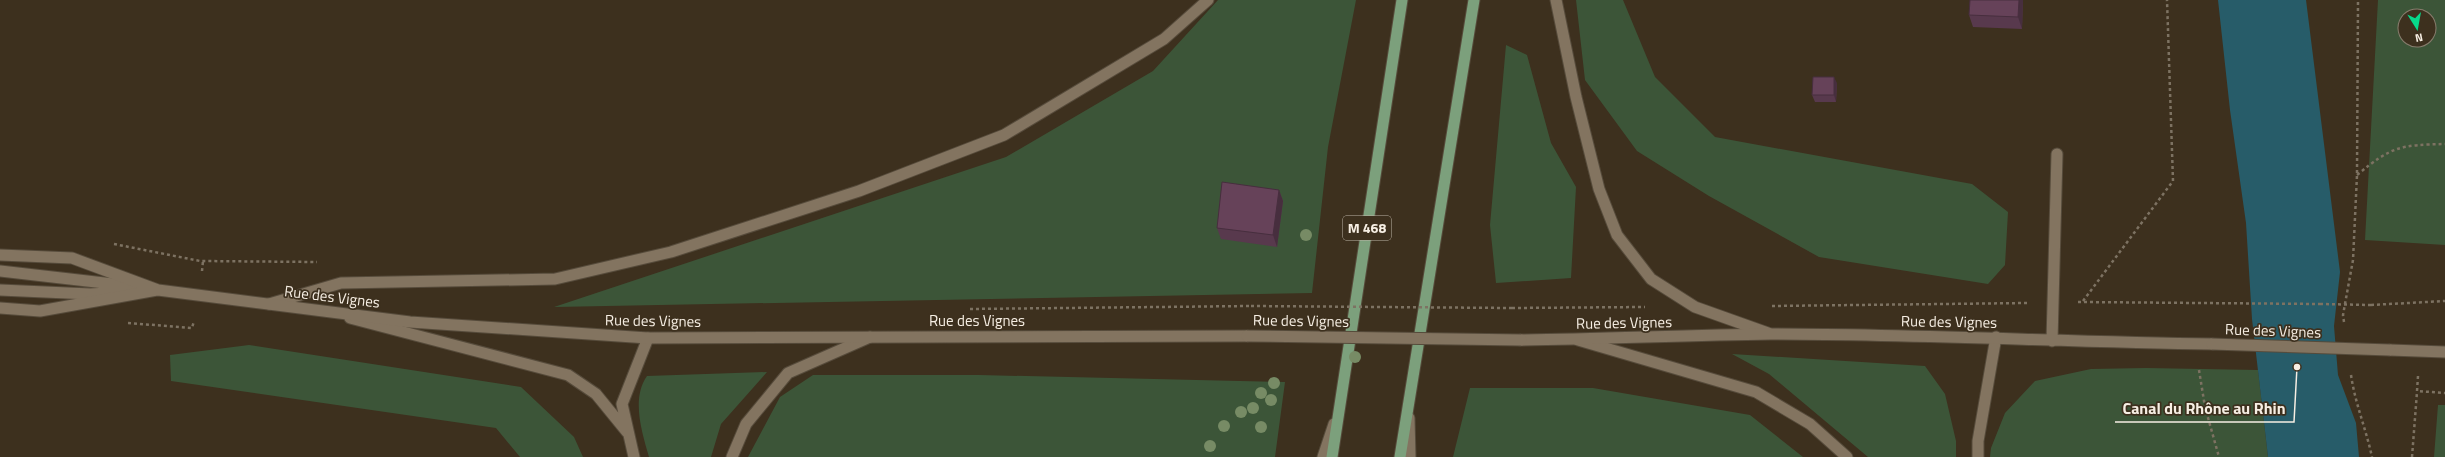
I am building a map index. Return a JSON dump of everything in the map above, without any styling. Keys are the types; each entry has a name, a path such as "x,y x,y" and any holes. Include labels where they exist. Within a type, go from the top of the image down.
{"main road":[{"name":"M 468","path":"1332,457 1402,0"},
{"path":"1400,457 1474,0"}],"street":[{"path":"268,304 341,283 555,279 671,252 859,191 1004,135 1164,39 1208,0"},
{"path":"1556,0 1576,97 1595,173 1617,235 1651,280 1695,307 1771,334"},
{"path":"2052,341 2057,154"},
{"path":"0,255 72,258 158,290"},
{"path":"0,271 158,290"},
{"path":"0,290 90,294 158,290"},
{"path":"0,308 40,311 158,290"},
{"name":"Rue des Vignes","path":"158,290 410,322 648,338 873,336 1248,336 1521,340 1771,334 1996,338 2052,341 2212,344 2445,352"},
{"path":"323,311 568,375 596,394 627,432"},
{"path":"732,457 746,424 788,373 873,336"},
{"path":"634,457 627,432 622,404 648,338"},
{"path":"1978,457 1978,441 1996,338"},
{"path":"1573,339 1756,392 1810,424 1847,457"},
{"path":"1409,404 1410,457"},
{"path":"1324,457 1339,409"}],"path":[{"path":"2078,307 2173,181 2167,0"},
{"path":"2345,330 2343,315 2353,260 2357,175 2358,0"},
{"path":"2357,175 2381,155 2407,145 2445,144"},
{"path":"200,261 318,262"},
{"path":"1767,306 2053,302 2208,302 2371,305 2445,301"},
{"path":"965,309 1251,306 1512,308 1648,307"},
{"path":"2194,344 2205,407 2219,457"},
{"path":"2412,457 2420,351"},
{"path":"2350,369 2354,400 2366,429 2372,457"},
{"path":"2417,392 2445,393"}],"green space":[{"path":"1218,0 1356,0 1328,147 1312,293 554,307 1006,157 1153,71"},
{"path":"1576,0 1623,0 1655,77 1715,137 1972,184 2008,212 2005,265 1988,284 1819,257 1709,196 1637,151 1585,80"},
{"path":"2378,0 2445,0 2445,245 2365,240"},
{"path":"1506,45 1527,55 1551,143 1576,187 1571,278 1496,283 1490,225"},
{"path":"249,345 521,387 574,437 583,457 520,457 496,428 171,381 170,355"},
{"path":"1732,354 1925,366 1945,394 1956,441 1956,457 1868,457 1769,374"},
{"path":"2146,368 2258,370 2268,457 1990,457 1991,448 2005,413 2035,381 2091,369"},
{"path":"767,372 721,424 711,457 649,457 639,416 642,385 647,376"},
{"path":"813,375 979,375 1285,382 1275,457 748,457 780,397"},
{"path":"1470,388 1593,388 1750,415 1803,457 1453,457"},
{"path":"2438,405 2445,405 2445,457 2434,457"}],"water":[{"path":"2218,0 2306,0 2340,272 2334,326 2338,375 2356,423 2359,457 2268,457 2252,319 2246,223 2230,110"}],"building":[{"path":"1970,0 2019,0 2018,17 1969,15"},
{"path":"1813,77 1834,77 1834,95 1812,95"},
{"path":"1222,182 1279,190 1273,235 1217,228"}],"place":[{"name":"Canal du Rhône au Rhin","path":"2297,367"}]}
